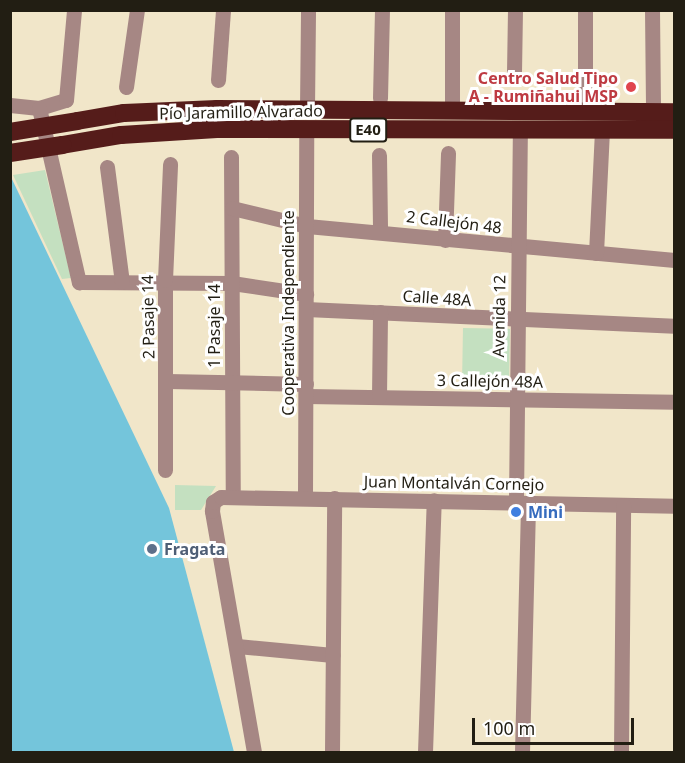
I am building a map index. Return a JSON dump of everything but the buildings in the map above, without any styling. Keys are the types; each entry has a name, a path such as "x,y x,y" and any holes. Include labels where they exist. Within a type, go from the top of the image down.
{"highway":[{"name":"Pío Jaramillo Alvarado","path":"10,132 135,113 307,109 675,112"},
{"name":"Pío Jaramillo Alvarado","path":"10,153 121,135 306,129 675,130"}],"street":[{"path":"10,105 39,108 66,100 74,10"},
{"path":"126,87 137,10"},
{"path":"218,80 223,10"},
{"path":"307,109 308,10"},
{"path":"380,98 381,10"},
{"path":"452,10 452,110"},
{"path":"514,73 515,10"},
{"path":"585,10 585,112"},
{"path":"652,10 653,112"},
{"path":"39,108 78,282 165,280 232,283 306,294"},
{"name":"Cooperativa Independiente","path":"305,497 306,129"},
{"path":"596,253 602,129"},
{"name":"Avenida 12","path":"520,130 515,399 522,503 522,753"},
{"path":"445,240 448,153"},
{"path":"379,155 380,231"},
{"name":"1 Pasaje 14","path":"231,157 233,495"},
{"name":"2 Pasaje 14","path":"165,470 167,381 165,280 170,164"},
{"path":"107,167 122,282"},
{"name":"2 Callejón 48","path":"232,208 307,226 380,231 519,248 675,260"},
{"name":"Calle 48A","path":"306,309 517,322 675,326"},
{"path":"379,397 381,312"},
{"name":"3 Callejón 48A","path":"167,381 232,383 379,397 675,402"},
{"path":"233,495 221,496 213,502 212,511 254,753"},
{"name":"Juan Montalván Cornejo","path":"233,495 675,506"},
{"path":"332,753 334,498"},
{"path":"425,753 434,500"},
{"path":"621,753 622,505"},
{"path":"237,646 333,655"}],"green space":[{"path":"45,170 71,278 62,279 13,175"},
{"path":"463,328 510,329 509,390 462,389"},
{"path":"175,485 216,486 201,510 175,510"}],"water":[{"path":"10,175 169,508 234,752 11,752"}],"place":[{"name":"Centro Salud Tipo A - Rumiñahui MSP","path":"631,87"},
{"name":"Mini","path":"516,512"},
{"name":"Fragata","path":"152,549"}]}
